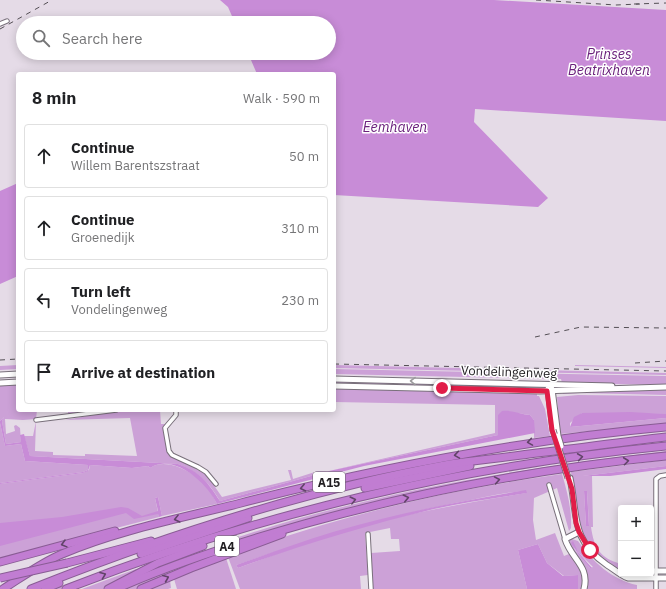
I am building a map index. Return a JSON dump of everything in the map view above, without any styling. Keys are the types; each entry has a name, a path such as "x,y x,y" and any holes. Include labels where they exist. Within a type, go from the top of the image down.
{"highway":[{"name":"A15","path":"3,589 61,555 104,539 160,523 316,484 432,459 531,442 666,427"},
{"name":"A15","path":"0,578 67,563 187,532 315,495 401,474 452,464 666,437"},
{"name":"A15","path":"66,589 165,553 274,520 379,494 453,478 530,464 666,446"},
{"name":"A15","path":"45,589 72,577 250,518 369,487 540,453"},
{"path":"141,589 190,568 341,513 470,484 599,464 666,456"},
{"name":"A4","path":"116,589 159,570 202,554 341,513"},
{"name":"A4","path":"108,589 142,571 184,553 274,520"},
{"name":"A15","path":"0,562 80,540 135,527 160,523"},
{"name":"A15","path":"31,589 187,532"}],"main road":[{"path":"0,375 16,374"},
{"name":"Vondelingenweg","path":"336,379 666,387"},
{"path":"0,383 16,382"},
{"path":"550,385 553,390 555,430 558,436 572,489 579,532 593,553 628,578 666,578"},
{"path":"550,385 547,391 555,430 569,478"},
{"name":"Vondelingenweg","path":"336,386 547,391 658,387"},
{"path":"554,399 560,390"},
{"path":"579,532 565,540 572,554 585,572 584,589"},
{"path":"612,568 618,569"},
{"path":"654,571 666,571"}],"street":[{"path":"0,24 6,21"},
{"path":"36,420 100,412"},
{"path":"176,412 176,415 165,428 169,451 173,456 192,463 202,469 216,484"},
{"path":"656,589 654,571 656,479 660,476 666,475"},
{"path":"549,485 565,540"},
{"path":"368,534 371,589"}],"shaded area":[{"path":"16,365 16,369 0,370 0,366"},
{"path":"336,365 666,373 666,375 336,368"},
{"path":"575,366 666,367 666,368"},
{"path":"336,369 666,376 666,385 562,383 561,379 336,374"},
{"path":"336,381 526,386 526,388 336,384"},
{"path":"16,383 16,412 37,412 36,419 5,419 6,434 15,431 14,426 16,425 20,428 21,442 6,444 2,421 4,417 0,421 0,385"},
{"path":"336,388 537,394 537,396 539,396 545,409 550,436 534,438 534,420 530,415 517,413 498,415 498,435 329,471 495,433 495,405 336,402"},
{"path":"666,389 666,395 563,394 562,392"},
{"path":"578,395 666,396 666,414 582,413 570,423 570,427 666,418 666,424 560,434 557,397"},
{"path":"68,412 86,412 68,414"},
{"path":"110,412 160,412 161,424 165,424 163,430 169,455 206,474 222,497 291,480 288,470 291,470 293,479 318,471 329,471 220,501 212,488 202,478 191,470 178,464 30,456 24,436 33,436 36,421 35,451 53,452 53,455 85,456 85,454 137,456 130,418 65,420"},
{"path":"0,423 5,446 21,444 25,461 88,465 88,470 83,472 0,483"},
{"path":"666,451 666,454 556,467 255,535 222,545 221,543 275,525 330,510 441,485 553,466"},
{"path":"666,460 666,466 583,476 592,476 593,527 591,527 594,541 599,551 603,555 618,563 618,568 607,562 595,552 585,539 578,524 571,472","holes":["584,491 587,491 589,525 586,526"]},
{"path":"164,464 172,465 196,476 210,491 217,504 162,516 158,497 155,498 159,517 0,558 0,484 83,473 89,470 90,465 132,468 148,466 150,468"},
{"path":"562,474 570,507 571,528 569,531 557,488 534,498 533,520 536,540 555,533 564,556 569,554 584,574 582,589 578,589 578,575 564,576 547,563 538,544 518,550 527,589 373,589 371,553 400,551 399,539 391,539 390,528 365,533 368,575 360,576 361,589 240,589 228,557 309,529 392,506 434,496 519,480","holes":["526,491 526,493 447,507 386,520 287,550 238,568 236,565 317,538 427,509 499,494"]},
{"path":"569,538 578,541 603,569 619,579 637,585 637,589 585,589 587,579 572,551","holes":["572,542 578,552 593,567 590,568 575,550"]},
{"path":"140,558 61,589 53,589"},
{"path":"226,558 236,589 177,589 174,579"},
{"path":"136,569 138,570 103,589 82,589"},
{"path":"169,570 169,574 136,589 124,589"},
{"path":"170,580 171,588 148,589"}],"water":[{"path":"220,0 494,0 666,10 666,121 475,109 474,122 548,198 538,207 336,195 336,72 256,72 251,60 336,60 336,16 232,16 228,7"},
{"path":"16,184 16,277 0,284 0,191"},
{"path":"502,411 530,415 534,420 535,433 364,466 217,504 205,487 197,479 179,467 169,464 159,464 150,468 148,466 132,468 90,465 88,471 83,473 0,484 88,470 88,465 25,461 21,444 5,446 0,423 4,417 2,421 6,444 21,442 20,435 24,434 30,456 178,464 198,474 211,488 220,501 329,471 498,435 498,415"},
{"path":"630,412 666,414 666,418 570,427 574,417 582,413"},
{"path":"666,466 666,469 610,476 583,476"},
{"path":"526,490 527,493 457,504 409,515 286,551 238,568 236,565 357,525 430,508"},
{"path":"584,491 587,491 589,526 586,526"},
{"path":"158,497 162,516 159,517 158,514 134,519 126,513 0,546 0,523 62,517 121,507 128,508 142,516 158,511 155,498"},
{"path":"573,541 578,552 592,568 590,568 579,555 571,543"},
{"path":"538,544 547,563 563,576 578,575 578,589 527,589 518,550"}],"railway":[{"path":"23,16 52,0"},
{"path":"536,0 616,5 640,4"},
{"path":"634,4 666,3"},
{"path":"0,29 16,20"},
{"path":"535,337 581,327 666,328"},
{"path":"0,360 16,359"},
{"path":"635,363 666,361"},
{"path":"336,364 666,371"}],"route":[{"path":"442,388 547,391 552,430 572,489 576,523 579,532 590,550"}],"water label":[{"name":"Prinses Beatrixhaven","path":"609,62"},
{"name":"Eemhaven","path":"395,127"}]}
